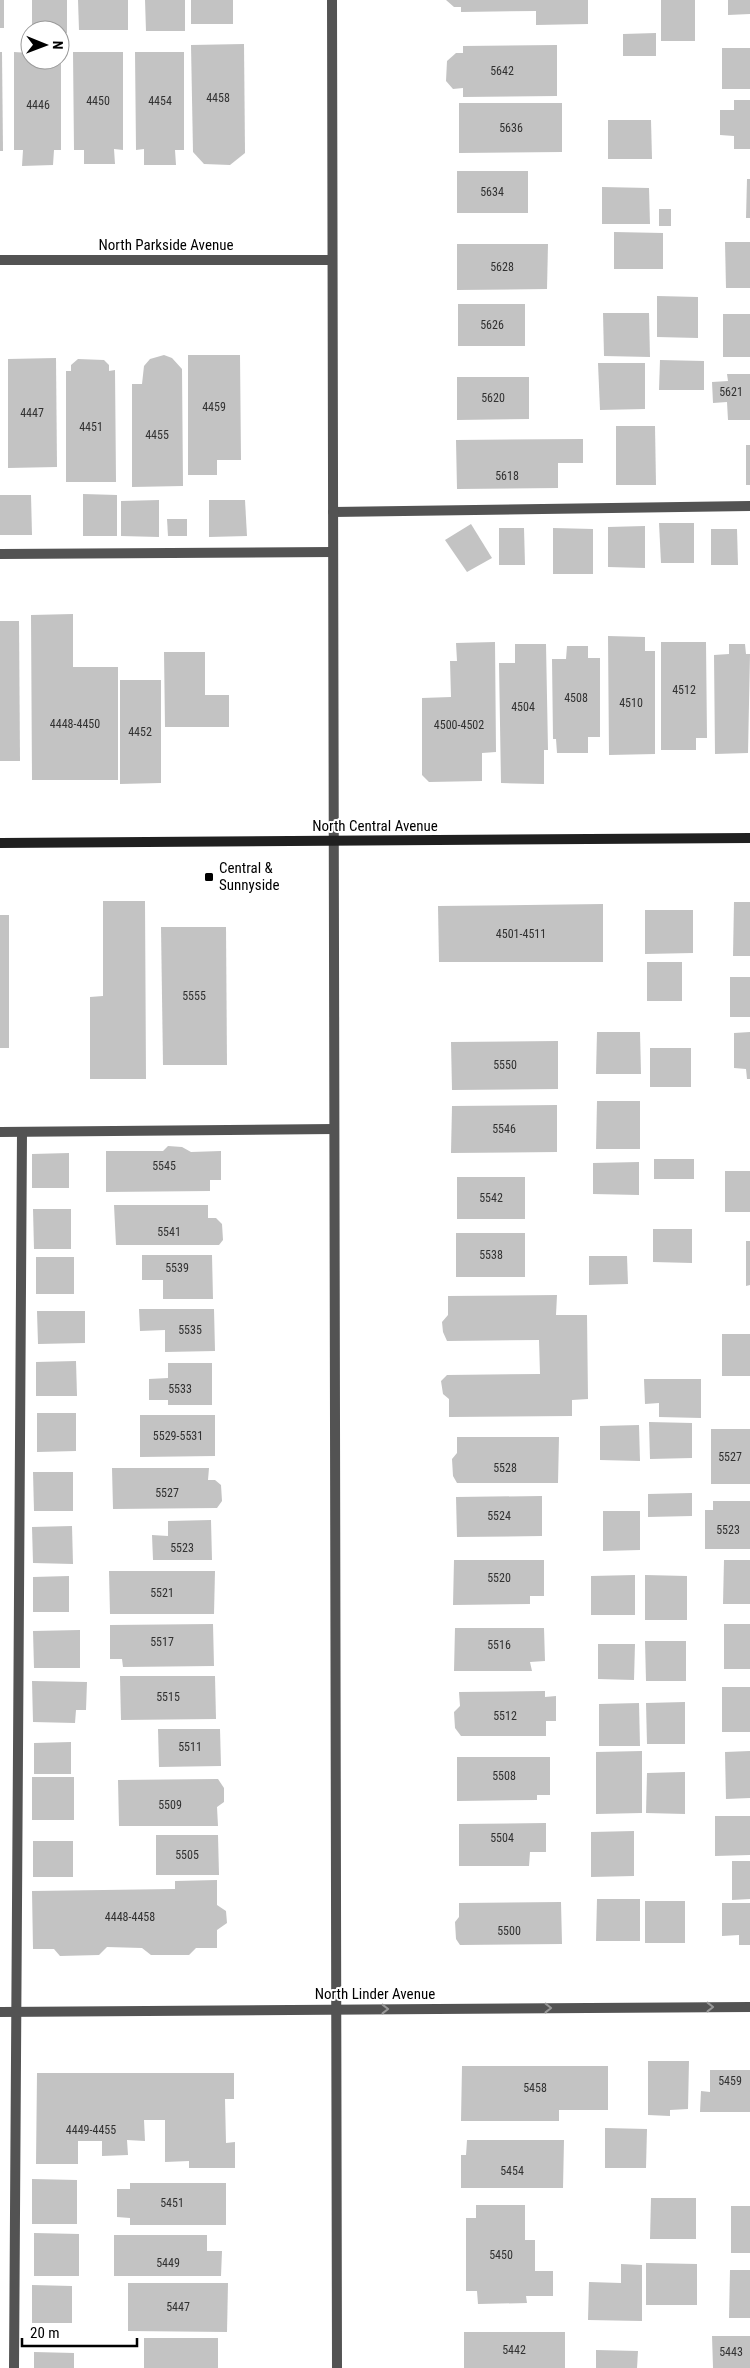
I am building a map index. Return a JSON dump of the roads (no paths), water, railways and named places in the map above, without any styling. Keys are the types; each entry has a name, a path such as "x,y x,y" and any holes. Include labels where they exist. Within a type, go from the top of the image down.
{"main road":[{"name":"North Central Avenue","path":"0,843 750,838"}],"street":[{"path":"332,0 337,2368"},
{"name":"North Parkside Avenue","path":"0,260 332,260"},
{"path":"333,512 750,506"},
{"path":"0,554 333,552"},
{"path":"0,1132 334,1129"},
{"path":"14,2368 22,1132"},
{"name":"North Linder Avenue","path":"0,2012 750,2007"}],"place":[{"name":"Central & Sunnyside","path":"209,877"}]}
